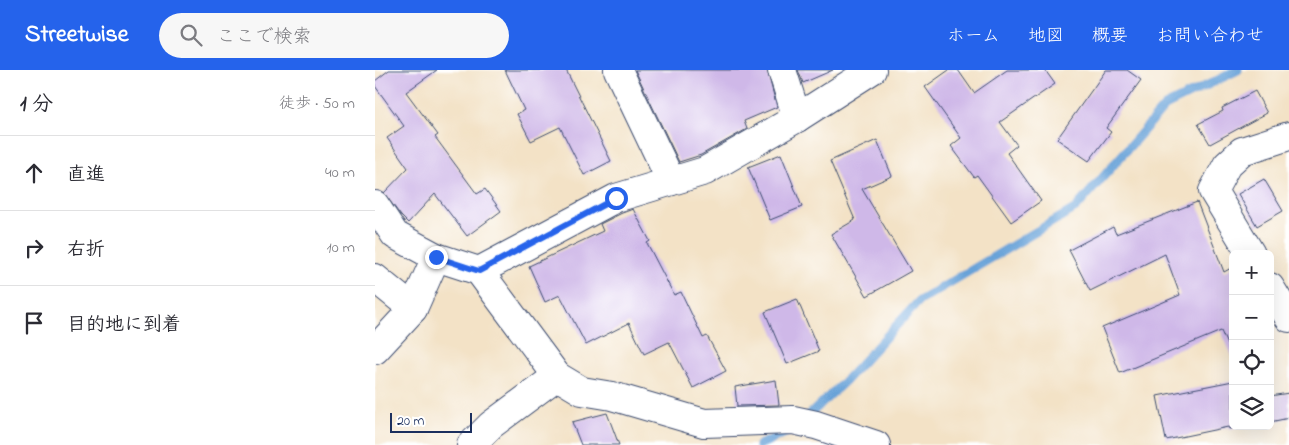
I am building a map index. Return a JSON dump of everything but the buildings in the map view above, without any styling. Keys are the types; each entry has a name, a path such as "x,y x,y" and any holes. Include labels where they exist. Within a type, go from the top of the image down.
{"street":[{"path":"618,70 671,181"},
{"path":"782,70 797,118"},
{"path":"479,271 616,198 705,171 797,118 872,70"},
{"path":"1249,250 1213,191 1227,165 1242,151 1289,136"},
{"path":"375,206 395,234 436,257 479,271 557,376 582,391 612,396 704,423 804,422 876,445"},
{"path":"375,350 413,310 436,257"},
{"path":"375,278 413,310"},
{"path":"1274,294 1289,318"},
{"path":"471,445 491,425 557,376"}],"waterway":[{"path":"806,418 845,381 919,301 1076,208 1165,106 1238,70"},
{"path":"759,445 792,430"}],"route":[{"path":"436,257 479,271 616,198"}]}
